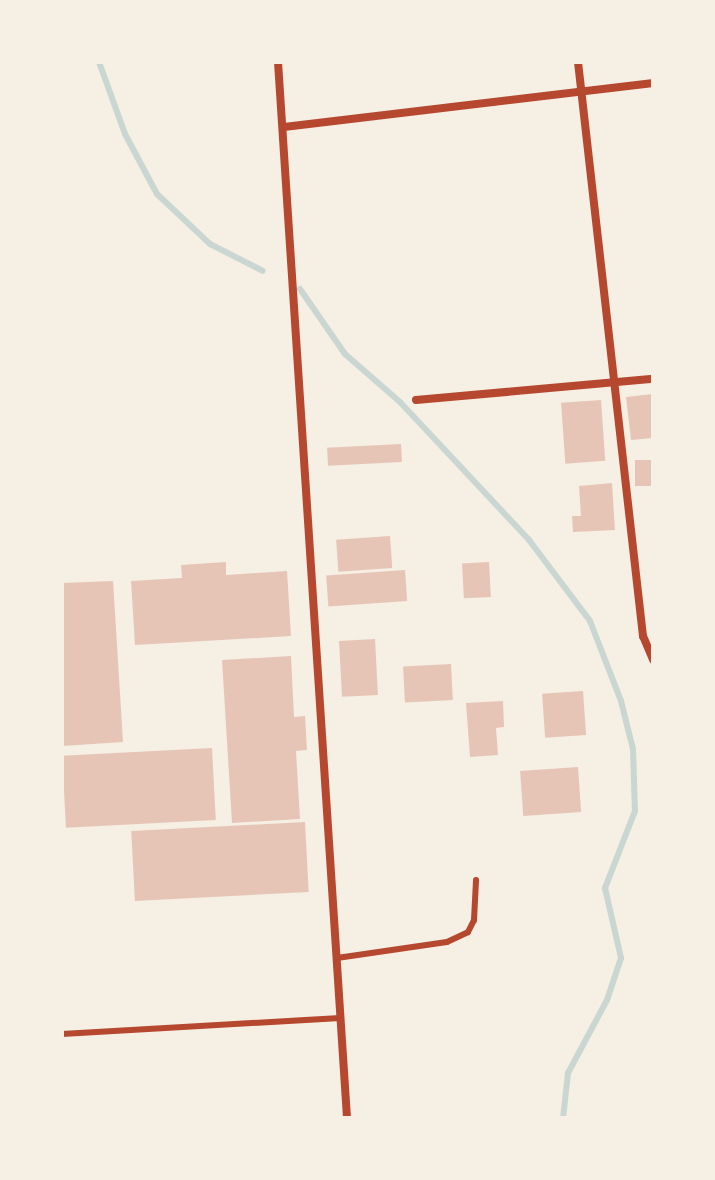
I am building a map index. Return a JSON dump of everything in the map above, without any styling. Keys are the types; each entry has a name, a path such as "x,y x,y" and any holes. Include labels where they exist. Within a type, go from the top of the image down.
{"street":[{"path":"278,62 347,1118"},
{"path":"578,62 643,636 653,660"},
{"path":"284,127 653,83"},
{"path":"416,400 653,379"}],"lane":[{"path":"337,958 447,942 468,932 474,920 476,880"},
{"path":"62,1034 341,1018"}],"building":[{"path":"653,394 653,438 631,440 626,397"},
{"path":"601,400 605,461 565,464 561,403"},
{"path":"401,444 402,462 328,466 327,448"},
{"path":"635,460 653,460 653,486 635,486"},
{"path":"612,483 615,530 573,532 572,516 581,516 579,486"},
{"path":"390,536 392,568 338,572 336,540"},
{"path":"226,562 226,575 287,571 291,636 135,645 131,581 182,578 181,565"},
{"path":"489,562 491,597 464,598 462,563"},
{"path":"405,570 407,601 328,606 326,576"},
{"path":"113,581 123,742 62,746 62,583"},
{"path":"375,639 378,695 342,697 339,641"},
{"path":"291,656 294,717 305,716 307,750 296,751 300,819 232,823 222,660"},
{"path":"451,664 453,700 405,702 403,667"},
{"path":"583,691 586,735 545,738 542,694"},
{"path":"503,701 504,727 496,728 498,755 470,757 466,703"},
{"path":"212,748 216,820 66,828 62,756"},
{"path":"578,767 581,812 523,816 520,771"},
{"path":"305,822 309,892 135,901 131,831"}],"waterway":[{"path":"99,62 125,134 157,194 210,244 263,271"},
{"path":"300,289 345,354 400,402 529,540 590,621 621,701 633,749 635,811 605,888 621,958 607,1000 568,1073 563,1118"}]}
